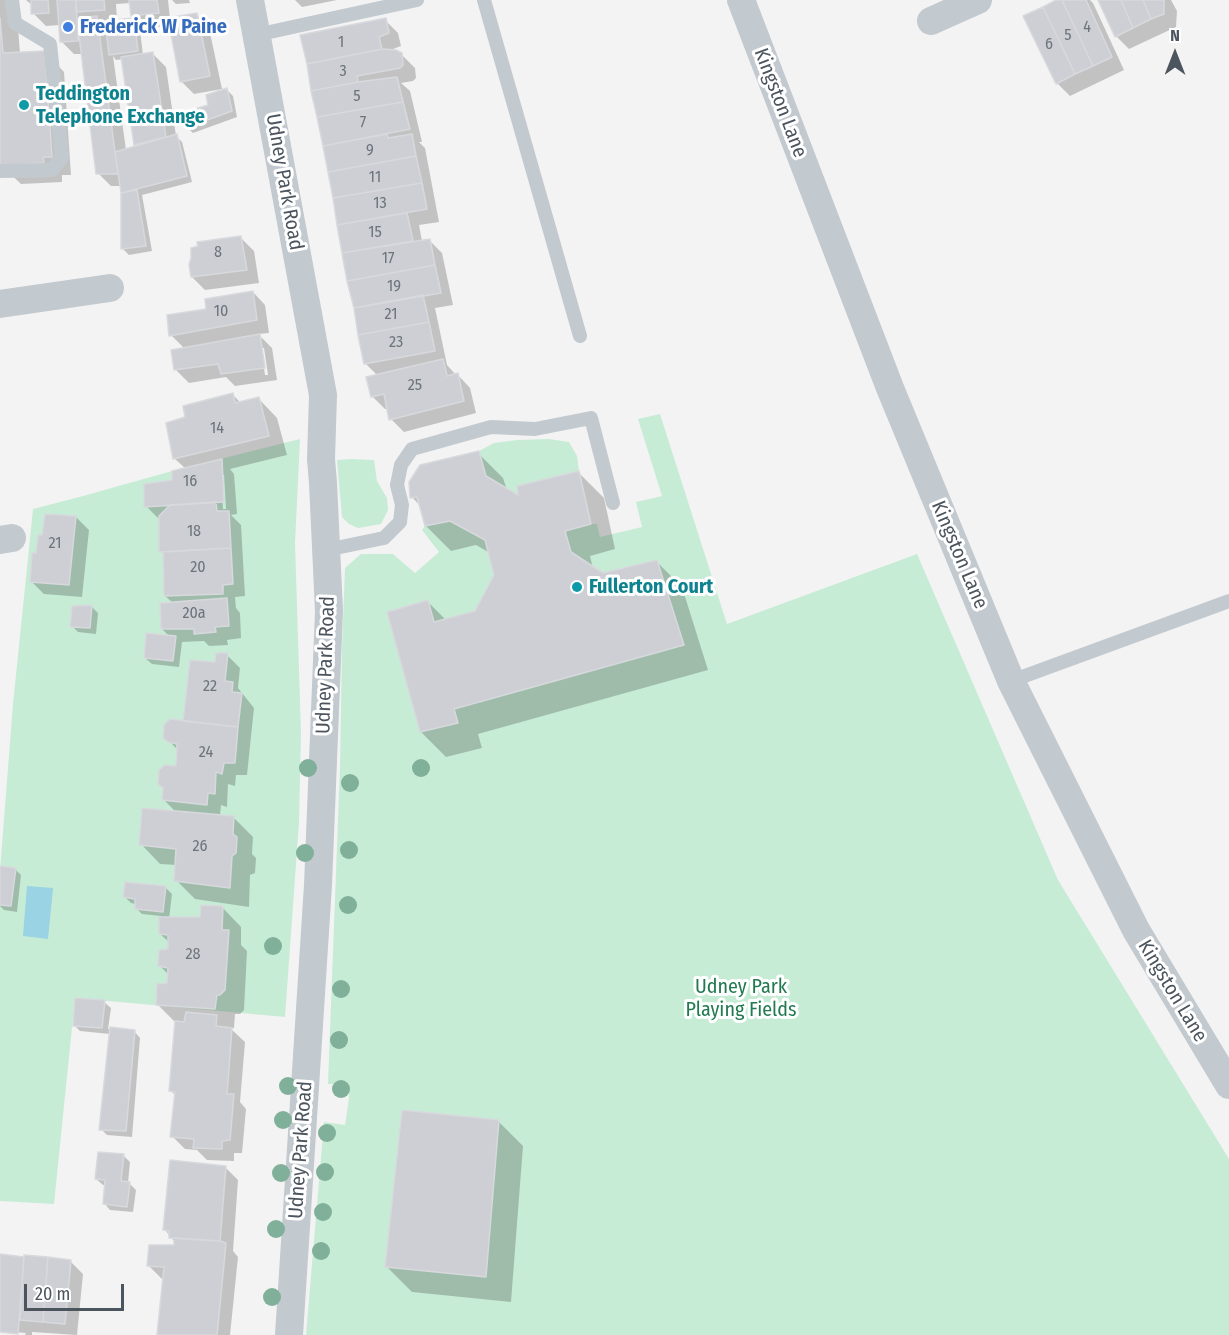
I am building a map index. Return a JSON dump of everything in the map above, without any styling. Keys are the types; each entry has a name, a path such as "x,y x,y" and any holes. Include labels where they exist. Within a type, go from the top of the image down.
{"street":[{"name":"Udney Park Road","path":"250,0 323,395 321,459 329,611 318,885 289,1335"},
{"name":"Kingston Lane","path":"741,0 890,388 1011,681 1136,930 1229,1085"},
{"path":"931,21 978,0"},
{"path":"0,304 110,288"}],"lane":[{"path":"0,171 52,170 62,157 50,44 15,23 12,0"},
{"path":"256,35 417,0"},
{"path":"484,0 580,336"},
{"path":"327,550 384,538 400,522 402,505 397,485 401,465 412,449 491,427 535,429 591,418 613,504"},
{"path":"1011,681 1229,601"}],"green space":[{"name":"Udney Park Playing Fields","path":"660,414 727,624 917,554 1058,880 1229,1159 1229,1335 306,1335 324,1122 345,1125 349,1098 348,1084 328,1084 345,568 361,554 393,554 415,573 439,552 422,530 425,526 450,521 485,540 494,575 475,611 434,622 427,600 387,612 420,732 458,723 454,709 684,645 657,560 603,573 571,552 565,531 597,524 600,537 642,527 636,502 662,496 638,419"},
{"path":"300,439 295,543 301,733 299,822 285,1017 75,998 54,1204 0,1201 0,870 13,704 33,509"},
{"path":"549,439 569,442 577,456 579,471 517,486 518,495 486,476 479,451 494,443"},
{"path":"337,460 374,460 377,481 387,498 388,510 381,524 358,528 349,524 342,517"}],"water":[{"path":"27,886 53,888 48,939 23,936"}],"building":[{"path":"31,0 48,0 49,13 31,14"},
{"name":"Frederick W Paine","path":"57,0 76,0 78,41 60,42"},
{"path":"76,0 104,0 105,10 76,12"},
{"path":"129,0 157,0 159,13 131,16"},
{"path":"1056,0 1062,0 1093,66 1075,74 1043,7"},
{"path":"1062,0 1086,0 1112,57 1093,66"},
{"path":"1098,0 1121,0 1133,28 1115,37"},
{"path":"1121,0 1143,0 1151,19 1133,28"},
{"path":"1143,0 1164,0 1164,14 1151,19"},
{"path":"1043,7 1075,74 1056,84 1023,16"},
{"path":"197,13 210,76 180,82 168,18"},
{"path":"97,16 118,174 96,174 77,19"},
{"name":"Teddington Telephone Exchange","path":"0,18 3,53 45,51 52,157 43,157 44,163 0,166"},
{"path":"134,18 138,51 109,55 105,21"},
{"path":"386,18 389,33 379,37 382,49 307,64 300,35"},
{"path":"382,49 402,53 403,65 400,68 357,76 358,82 311,91 307,64"},
{"path":"153,52 166,137 134,145 121,57"},
{"path":"397,77 403,102 317,117 311,91"},
{"path":"227,88 232,111 185,128 182,113 208,105 206,95"},
{"path":"403,102 410,129 323,146 317,117"},
{"path":"177,134 187,176 121,193 115,152"},
{"path":"387,134 388,138 412,134 416,156 328,172 323,146"},
{"path":"416,156 422,183 333,198 328,172"},
{"path":"422,183 427,209 337,225 333,198"},
{"path":"137,190 146,246 121,249 121,193"},
{"path":"407,213 413,241 342,253 337,225"},
{"path":"241,236 247,270 191,277 189,265 191,248 198,246 197,242"},
{"path":"430,239 435,265 347,281 342,253"},
{"path":"435,265 441,293 354,308 347,281"},
{"path":"253,291 257,320 169,336 167,315 206,309 205,299"},
{"path":"423,295 429,322 358,335 354,308"},
{"path":"429,322 435,351 364,364 358,335"},
{"path":"260,334 265,368 221,374 218,364 174,370 171,350"},
{"path":"443,359 447,376 458,373 464,401 389,420 384,394 371,397 366,377"},
{"path":"233,393 235,403 259,397 269,436 173,459 166,423 185,417 183,406"},
{"name":"Fullerton Court","path":"479,451 486,476 518,495 517,486 579,471 591,524 565,531 571,552 603,573 657,560 684,645 454,709 458,723 420,732 387,612 428,600 434,622 475,611 494,575 485,540 450,521 425,526 417,497 410,498 409,482 420,465"},
{"path":"222,459 224,502 144,507 144,484 172,480 172,471"},
{"path":"216,502 217,511 229,511 231,548 159,552 159,516 170,505"},
{"path":"45,514 76,516 69,585 30,582 32,553 36,553 38,535 42,535"},
{"path":"231,548 233,584 223,585 223,594 164,596 163,552"},
{"path":"227,598 229,626 215,627 216,632 194,634 194,629 161,629 160,603"},
{"path":"92,605 90,628 70,627 72,606"},
{"path":"146,633 176,636 173,661 144,658"},
{"path":"216,653 228,653 225,681 233,682 232,692 242,693 238,727 183,721 190,660 215,662"},
{"path":"170,719 238,727 235,763 224,763 222,774 216,772 215,794 208,793 207,805 162,800 163,788 158,784 159,770 165,765 176,766 177,744 163,738 164,725"},
{"path":"142,808 234,816 233,834 237,837 236,853 232,856 230,888 174,881 176,849 139,845"},
{"path":"0,866 16,868 11,906 0,905"},
{"path":"125,882 166,886 163,912 135,909 135,899 123,897"},
{"path":"201,905 223,906 222,930 229,930 225,990 217,995 215,1009 156,1005 157,984 167,983 168,968 158,966 159,950 168,949 168,935 159,934 159,917 200,917"},
{"path":"75,998 105,1000 102,1028 73,1026"},
{"path":"186,1012 217,1015 216,1026 232,1028 227,1094 234,1094 230,1140 222,1141 222,1149 193,1148 194,1139 170,1137 175,1092 169,1091 175,1021 184,1022"},
{"path":"110,1027 135,1030 126,1131 99,1130"},
{"path":"402,1110 499,1120 486,1277 385,1267"},
{"path":"98,1152 124,1154 121,1181 130,1182 127,1207 103,1204 105,1180 95,1179"},
{"path":"170,1160 226,1166 220,1241 169,1238 169,1231 163,1230"},
{"path":"174,1238 226,1243 217,1335 157,1335 164,1267 147,1266 149,1245 174,1245"},
{"path":"0,1254 24,1257 18,1334 0,1332"},
{"path":"24,1255 48,1257 43,1322 20,1320"},
{"path":"48,1257 71,1260 65,1324 43,1322"}],"place":[{"name":"Frederick W Paine","path":"68,27"},
{"name":"Teddington Telephone Exchange","path":"24,105"},
{"name":"Fullerton Court","path":"577,587"}]}
